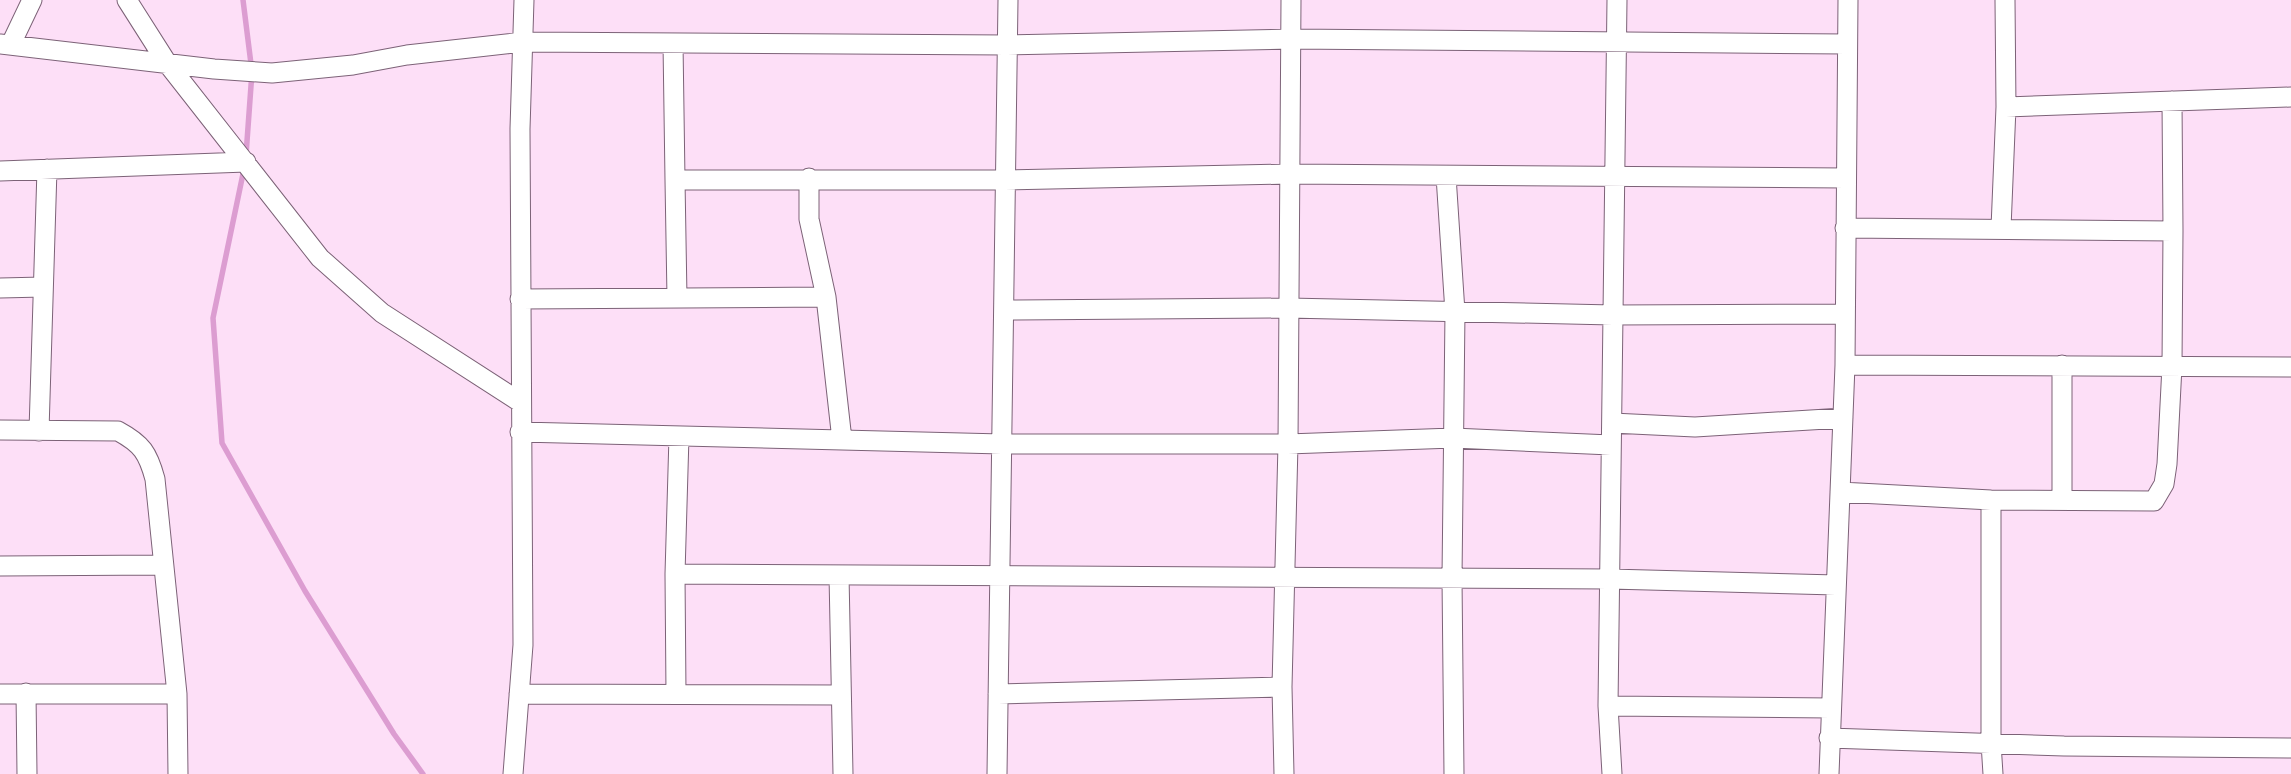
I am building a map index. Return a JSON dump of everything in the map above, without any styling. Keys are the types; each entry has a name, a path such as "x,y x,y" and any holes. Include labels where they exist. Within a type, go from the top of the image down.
{"street":[{"path":"32,0 5,44 272,73 353,65 407,55 523,42 1007,45 1291,38 1847,44"},
{"path":"127,0 167,63 320,258 382,313 520,402"},
{"path":"513,774 523,645 520,432 520,129 524,0"},
{"path":"997,774 1008,0"},
{"path":"1284,774 1282,687 1288,444 1291,0"},
{"path":"1612,774 1608,706 1617,0"},
{"path":"1828,774 1845,365 1848,0"},
{"path":"2001,228 2006,107 2006,0"},
{"path":"673,43 677,298"},
{"path":"2006,107 2291,97"},
{"path":"1840,492 1991,500 2154,501 2164,484 2166,471 2172,366 2172,100"},
{"path":"0,171 246,162"},
{"path":"39,431 46,169"},
{"path":"675,180 809,178 1005,180 1289,174 1846,178"},
{"path":"1446,176 1455,312 1452,578 1454,774"},
{"path":"809,178 809,219 826,297 842,440"},
{"path":"1845,228 2173,230"},
{"path":"0,288 43,287"},
{"path":"520,299 826,297"},
{"path":"1004,310 1288,308 1613,315 1845,314"},
{"path":"1845,365 2291,367"},
{"path":"2062,365 2062,500"},
{"path":"1612,423 1695,427 1842,418"},
{"path":"0,430 118,431 134,440 144,450 155,479 176,694 178,774"},
{"path":"520,432 1002,444 1288,444 1453,438 1611,445"},
{"path":"676,694 675,574 679,436"},
{"path":"1991,500 1991,743 1993,774"},
{"path":"0,566 163,564"},
{"path":"675,574 1452,578 1836,585"},
{"path":"839,575 843,774"},
{"path":"998,694 1282,687"},
{"path":"26,693 26,774"},
{"path":"0,694 176,694"},
{"path":"519,694 841,694"},
{"path":"1608,706 1831,708"},
{"path":"1829,738 2291,748"}],"waterway":[{"path":"243,0 252,72 246,155"},
{"path":"244,169 213,318 222,443 305,591 394,734 423,774"}]}
